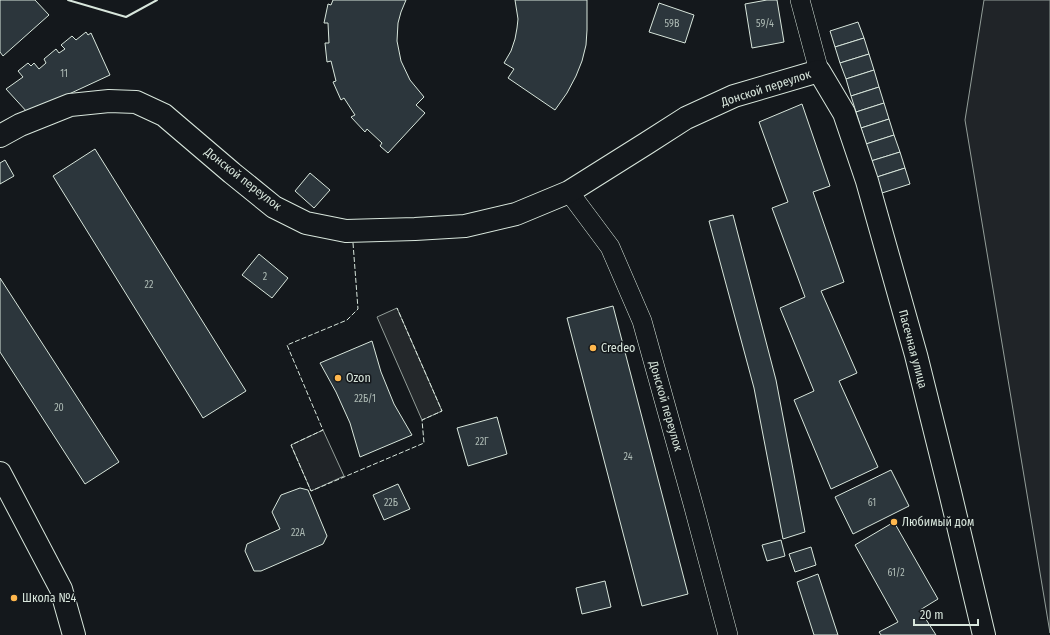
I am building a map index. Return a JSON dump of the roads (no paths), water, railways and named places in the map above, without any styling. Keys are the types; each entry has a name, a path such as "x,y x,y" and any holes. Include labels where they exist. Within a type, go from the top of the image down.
{"street":[{"path":"800,0 819,71"},
{"name":"Донской переулок","path":"0,136 20,125 70,106 109,101 136,102 164,115 274,207 306,223 346,230 415,230 465,226 516,214 569,192 686,118 734,96 819,71"},
{"name":"Пасечная улица","path":"819,71 844,113 867,181 916,355 984,635"},
{"name":"Донской переулок","path":"569,192 610,247 642,321 728,635"},
{"path":"0,473 60,589 74,635"}],"place":[{"name":"Credeo","path":"593,348"},
{"name":"Ozon","path":"338,378"},
{"name":"Любимый дом","path":"894,522"},
{"name":"Школа №4","path":"14,598"}]}
